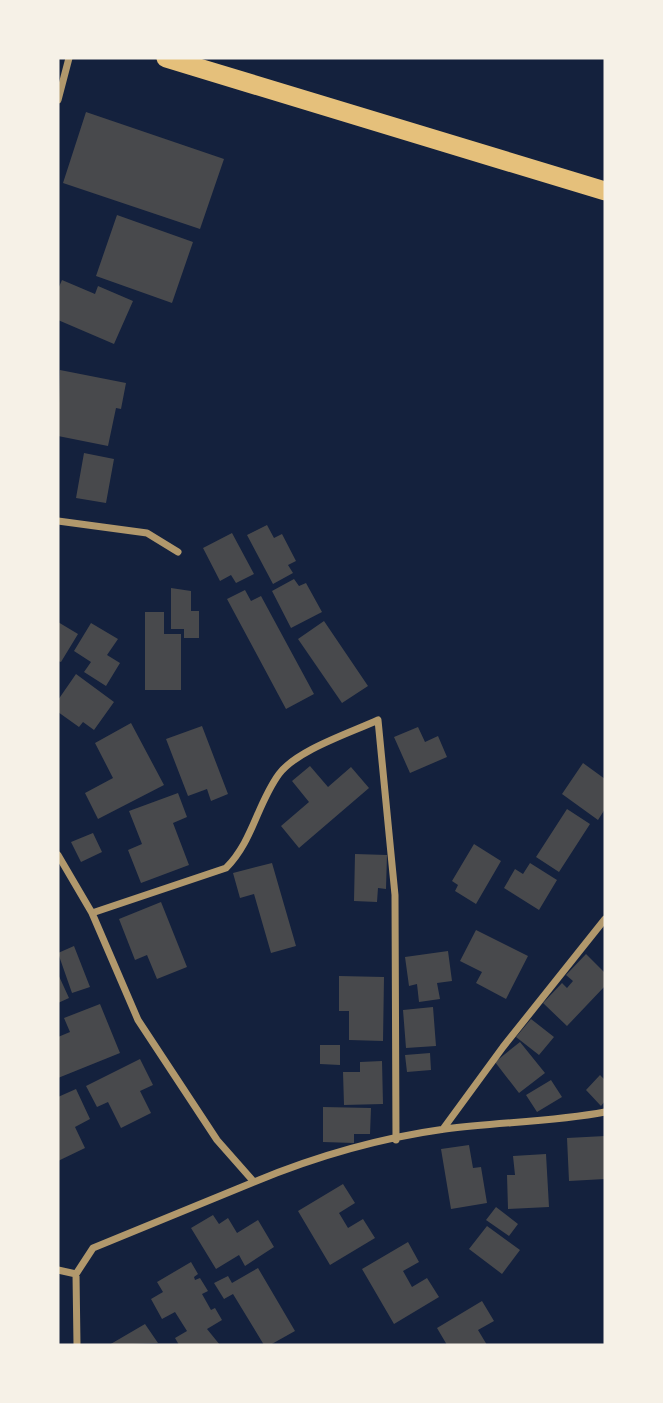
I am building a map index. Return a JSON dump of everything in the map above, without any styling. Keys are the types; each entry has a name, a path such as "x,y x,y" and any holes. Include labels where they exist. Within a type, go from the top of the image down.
{"highway":[{"path":"173,59 605,191"}],"street":[{"path":"58,100 69,58"},
{"path":"58,521 147,533 178,552"},
{"path":"92,913 226,868 239,855 280,772 294,760 378,720 395,895 396,1140"},
{"path":"58,855 92,913 138,1020 217,1140 254,1182"},
{"path":"443,1129 503,1047 605,919"},
{"path":"77,1345 76,1274 93,1248 254,1182 327,1156 443,1129 605,1112"},
{"path":"58,1270 76,1274"}],"building":[{"path":"86,112 224,159 200,229 63,183"},
{"path":"117,215 193,242 172,303 96,276"},
{"path":"62,280 95,294 98,286 133,301 114,344 58,320 58,289"},
{"path":"60,370 126,383 121,409 116,408 108,446 58,436"},
{"path":"84,453 114,459 106,503 76,498"},
{"path":"267,525 274,538 282,534 296,561 288,565 293,573 273,584 247,535"},
{"path":"232,533 254,574 236,583 231,575 220,581 203,548"},
{"path":"294,579 299,586 306,583 322,612 291,628 272,591"},
{"path":"171,588 191,591 191,611 199,611 199,638 184,638 184,629 171,629"},
{"path":"245,590 251,601 261,596 314,694 286,709 227,599"},
{"path":"145,612 164,612 164,634 181,634 181,690 145,690"},
{"path":"324,621 368,686 342,703 298,639"},
{"path":"58,622 78,634 61,662 58,661"},
{"path":"91,623 118,639 107,655 120,663 106,686 84,672 91,662 74,651"},
{"path":"76,674 114,702 94,730 83,722 79,727 58,712 58,700"},
{"path":"131,723 164,785 98,819 85,793 113,778 95,743"},
{"path":"202,726 228,794 211,801 207,789 188,796 166,739"},
{"path":"418,727 425,742 438,736 447,757 410,773 394,737"},
{"path":"583,763 605,779 605,809 598,820 562,794"},
{"path":"310,766 328,787 351,767 369,788 299,848 281,826 309,802 292,781"},
{"path":"178,793 187,817 173,823 189,865 141,883 128,850 142,844 129,811"},
{"path":"567,809 590,824 559,872 536,857"},
{"path":"93,833 102,852 81,862 71,842"},
{"path":"474,844 501,861 476,904 455,891 458,885 452,881"},
{"path":"355,854 387,855 386,889 378,888 377,902 354,901"},
{"path":"272,863 296,946 271,953 254,894 240,898 233,873"},
{"path":"530,863 557,880 539,910 504,888 515,869 523,874"},
{"path":"161,902 187,967 157,979 147,955 135,960 119,919"},
{"path":"476,930 528,956 506,999 476,983 482,972 460,961"},
{"path":"74,946 90,987 72,993 58,953"},
{"path":"448,951 452,981 437,983 440,999 419,1002 417,984 409,986 405,957"},
{"path":"586,954 605,973 605,986 567,1026 543,1003 562,983 567,988 573,981 566,975"},
{"path":"58,974 69,998 58,1003"},
{"path":"339,976 384,977 383,1041 349,1040 349,1011 339,1011"},
{"path":"100,1004 120,1053 58,1078 58,1037 70,1032 64,1018"},
{"path":"433,1007 436,1046 406,1048 403,1010"},
{"path":"531,1019 554,1037 539,1055 516,1037"},
{"path":"520,1042 545,1073 519,1093 495,1062"},
{"path":"320,1045 340,1045 340,1065 320,1064"},
{"path":"430,1053 431,1070 407,1072 405,1055"},
{"path":"140,1059 153,1085 140,1091 151,1113 121,1128 108,1102 97,1107 86,1086"},
{"path":"382,1061 383,1104 344,1105 343,1072 360,1072 360,1062"},
{"path":"600,1075 605,1080 605,1101 601,1106 586,1090"},
{"path":"551,1080 562,1097 537,1112 526,1095"},
{"path":"76,1089 90,1119 75,1127 85,1148 58,1161 58,1097"},
{"path":"323,1107 371,1108 370,1134 354,1134 354,1143 323,1142"},
{"path":"605,1136 605,1179 569,1181 567,1138"},
{"path":"469,1145 473,1168 481,1167 487,1203 451,1209 441,1149"},
{"path":"546,1154 549,1207 508,1209 507,1175 515,1175 513,1156"},
{"path":"343,1184 355,1203 339,1213 348,1228 363,1219 375,1238 330,1265 298,1211"},
{"path":"496,1207 518,1224 509,1236 486,1220"},
{"path":"213,1215 219,1224 228,1218 237,1233 258,1220 274,1247 245,1266 239,1255 216,1269 191,1228"},
{"path":"487,1226 520,1250 502,1274 469,1249"},
{"path":"408,1242 419,1262 403,1271 412,1287 427,1278 439,1297 394,1324 362,1269"},
{"path":"191,1262 198,1274 194,1277 195,1280 200,1278 208,1291 202,1294 211,1310 215,1308 222,1320 207,1329 220,1345 179,1345 175,1338 187,1331 175,1312 162,1319 151,1299 163,1292 157,1282"},
{"path":"258,1268 295,1331 270,1345 264,1345 233,1294 224,1299 214,1283 228,1276 232,1283"},
{"path":"482,1301 494,1321 478,1330 487,1345 447,1345 437,1328"},
{"path":"145,1324 158,1343 109,1345"}]}
